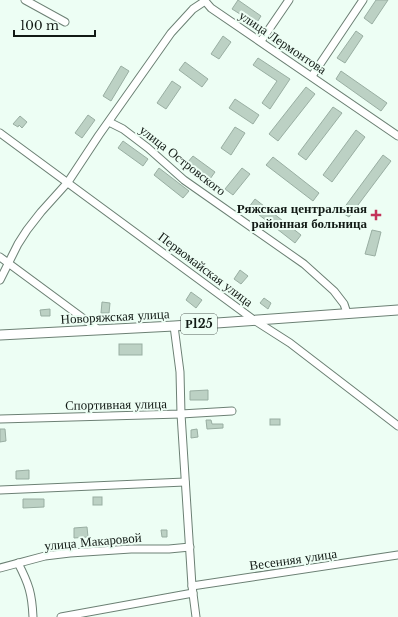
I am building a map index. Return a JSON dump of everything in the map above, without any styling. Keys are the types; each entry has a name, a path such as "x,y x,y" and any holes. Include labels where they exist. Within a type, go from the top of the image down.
{"main road":[{"name":"Новоряжская улица","path":"0,335 174,326 398,310"}],"street":[{"path":"25,0 65,22"},
{"name":"улица Лермонтова","path":"0,280 18,244 36,218 68,182 171,33 193,9 205,0 211,8 398,136"},
{"path":"261,41 288,0"},
{"path":"312,76 363,0"},
{"name":"улица Островского","path":"109,122 148,148 184,180 304,264 334,291 344,304 347,313"},
{"name":"Первомайская улица","path":"0,133 254,320 290,343 398,426"},
{"path":"0,257 99,330"},
{"path":"174,326 180,372 185,482 192,589 196,617"},
{"name":"Спортивная улица","path":"0,419 181,414 232,411"},
{"path":"0,490 185,482"},
{"name":"улица Макаровой","path":"0,568 45,556 70,553 190,547"},
{"name":"Весенняя улица","path":"61,617 192,589 398,555"},
{"path":"18,563 27,580 32,596 33,617"}],"building":[{"path":"238,0 261,16 256,24 232,9"},
{"path":"376,0 388,0 372,24 364,18"},
{"path":"356,31 363,36 345,63 337,58"},
{"path":"223,36 231,42 219,59 211,54"},
{"path":"258,58 290,79 270,109 262,103 277,81 253,65"},
{"path":"185,62 208,79 202,87 179,70"},
{"path":"121,66 129,71 111,101 103,96"},
{"path":"341,71 387,103 381,111 336,79"},
{"path":"172,81 181,87 166,109 157,103"},
{"path":"306,87 315,94 278,141 269,134"},
{"path":"235,99 259,115 253,124 229,108"},
{"path":"333,107 342,113 306,160 298,154"},
{"path":"88,115 95,120 82,138 75,133"},
{"path":"20,116 27,122 22,128 19,125 18,127 13,124"},
{"path":"235,127 245,133 231,155 221,148"},
{"path":"356,130 365,137 332,182 323,175"},
{"path":"123,141 148,159 143,166 118,148"},
{"path":"383,155 391,161 349,217 341,212"},
{"path":"193,156 215,172 210,179 187,163"},
{"path":"273,157 319,193 313,201 266,165"},
{"path":"159,168 189,191 183,198 154,175"},
{"path":"242,168 250,174 233,195 225,189"},
{"path":"255,199 301,235 295,243 249,207"},
{"path":"372,230 381,232 375,256 365,254"},
{"path":"240,270 248,276 241,284 234,279"},
{"path":"191,292 202,300 196,308 186,300"},
{"path":"264,298 271,303 268,309 260,303"},
{"path":"102,302 110,303 109,313 101,313"},
{"path":"50,309 50,316 41,316 40,310"},
{"path":"119,344 142,344 142,355 119,355"},
{"path":"208,390 208,400 190,400 190,391"},
{"path":"270,419 280,419 280,425 270,425"},
{"path":"206,420 211,420 212,424 223,424 223,428 207,429"},
{"path":"0,429 5,429 6,441 0,442"},
{"path":"197,429 198,437 191,438 191,430"},
{"path":"29,470 29,479 16,479 16,471"},
{"path":"93,497 102,497 102,505 93,505"},
{"path":"23,499 44,499 44,507 23,508"},
{"path":"87,527 88,537 74,538 74,528"},
{"path":"161,530 167,530 167,537 162,537"}],"place":[{"name":"Ряжская центральная районная больница","path":"376,215"}]}
